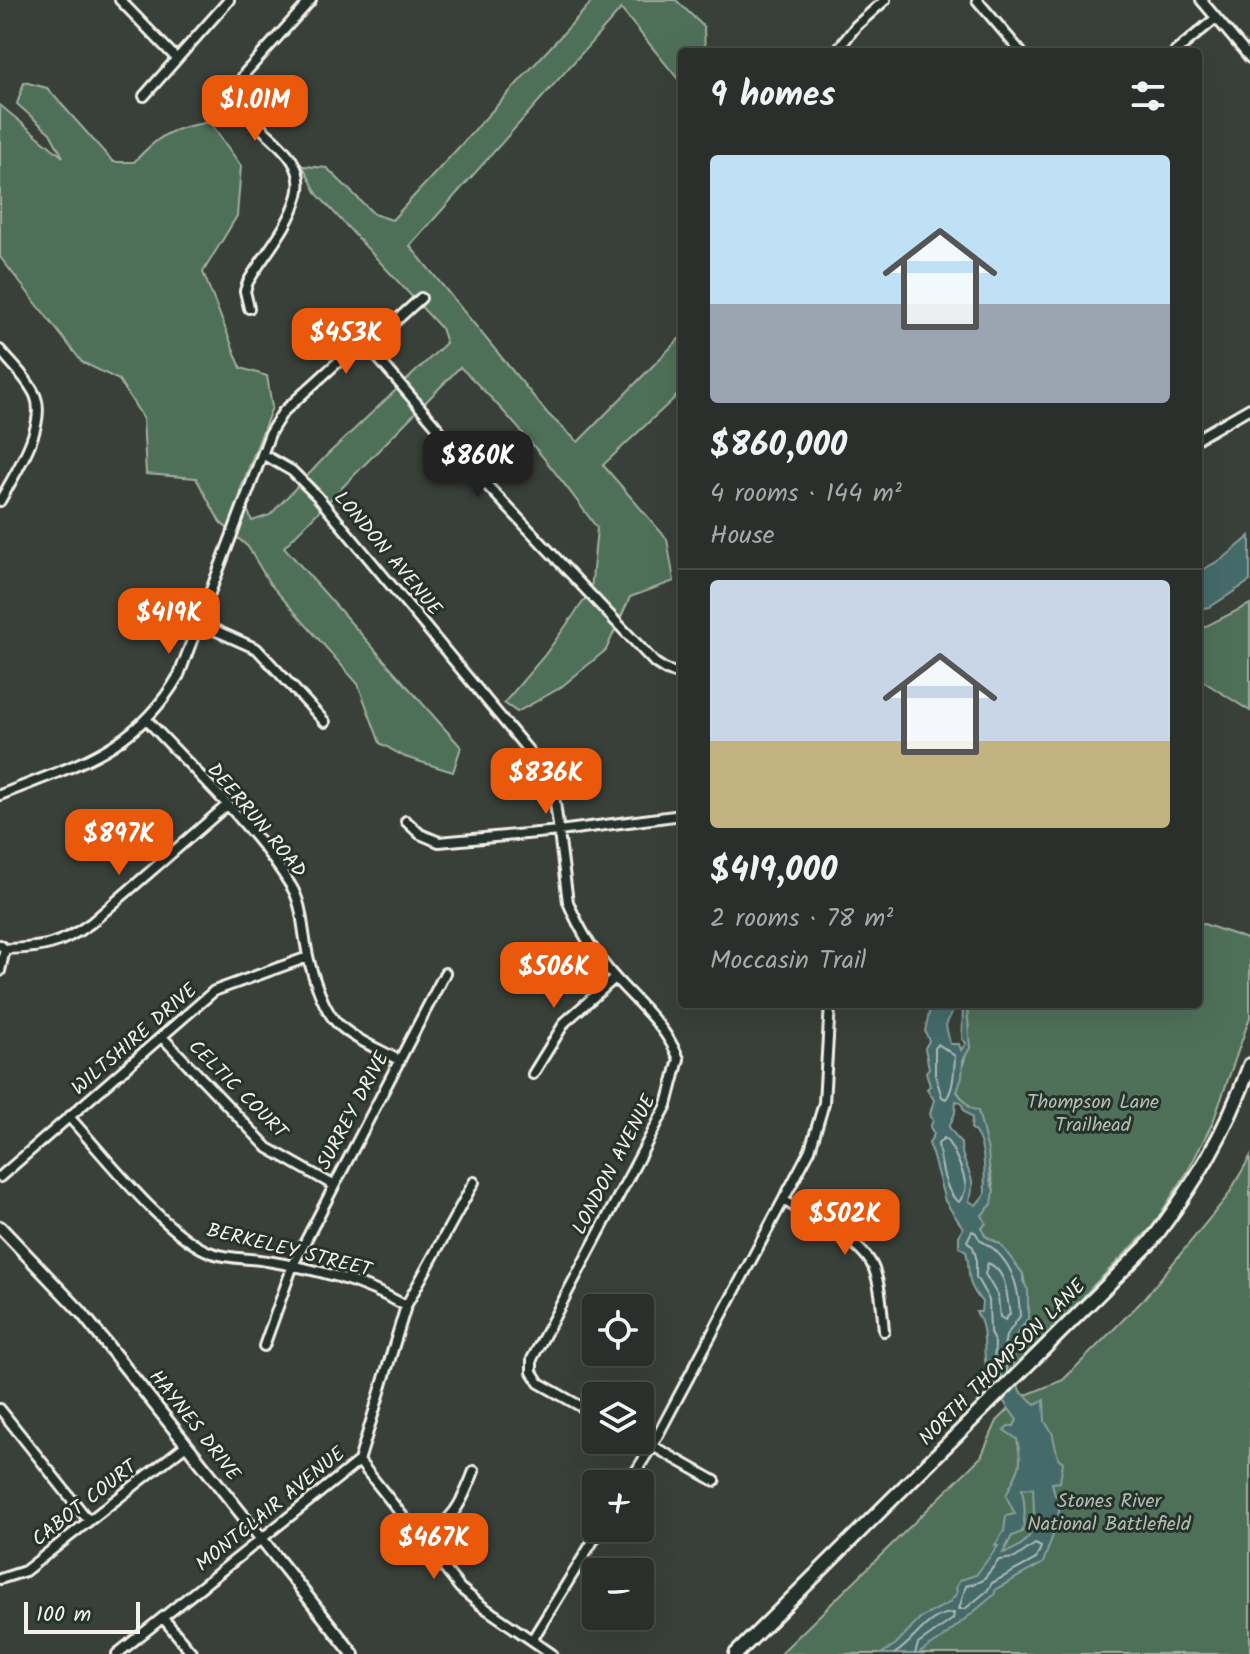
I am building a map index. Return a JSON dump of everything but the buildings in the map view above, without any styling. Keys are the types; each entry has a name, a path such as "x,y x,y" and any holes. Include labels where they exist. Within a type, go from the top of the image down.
{"main road":[{"name":"NORTH THOMPSON LANE","path":"736,1654 1150,1243 1181,1202 1219,1139 1250,1065"}],"street":[{"path":"120,0 177,59"},
{"path":"144,96 229,0"},
{"path":"249,308 245,291 248,282 292,213 299,193 300,176 295,163 240,103 237,87 245,73 311,0"},
{"path":"839,48 856,26 885,0"},
{"path":"977,0 1018,48"},
{"path":"1201,0 1250,58"},
{"path":"1180,48 1216,18"},
{"path":"0,795 104,753 147,720 163,703 179,675 271,431 283,412 351,350 366,344 421,298"},
{"path":"366,344 483,481 655,663 678,674"},
{"path":"0,350 36,398 38,415 33,436 0,501"},
{"path":"1202,436 1250,408"},
{"name":"LONDON AVENUE","path":"264,455 292,471 317,496 547,773 553,787 568,902 588,942 615,978 661,1027 679,1059 667,1105 532,1359 532,1372 539,1383 582,1407"},
{"path":"199,623 257,649 325,722"},
{"name":"DEERRUN ROAD","path":"147,720 271,857 298,898 308,957 328,1013 337,1024 400,1061"},
{"path":"0,971 3,947 38,948 69,939 226,806"},
{"path":"406,821 420,834 439,842 678,816"},
{"name":"WILTSHIRE DRIVE","path":"0,1177 214,991 308,957"},
{"name":"SURREY DRIVE","path":"264,1346 293,1265 445,973"},
{"path":"533,1074 565,1022 615,978"},
{"path":"654,1442 810,1150 824,1103 830,1008"},
{"name":"CELTIC COURT","path":"163,1038 268,1148 333,1185"},
{"name":"BERKELEY STREET","path":"70,1118 185,1240 211,1253 293,1265 360,1283 406,1306"},
{"name":"MONTCLAIR AVENUE","path":"117,1654 359,1461 406,1306 474,1182"},
{"path":"785,1201 858,1246 866,1256 873,1266 880,1289 884,1331"},
{"name":"HAYNES DRIVE","path":"0,1227 81,1312 353,1654"},
{"path":"0,1409 89,1521"},
{"name":"CABOT COURT","path":"0,1579 25,1571 186,1445"},
{"path":"654,1447 715,1481"},
{"path":"359,1461 460,1588 552,1654"},
{"path":"421,1542 443,1525 463,1501 474,1471"},
{"path":"532,1640 592,1542"},
{"path":"163,1618 193,1654"}],"green space":[{"path":"588,0 676,0 704,27 705,48 678,48 678,79 621,9 410,246 548,414 578,442 678,340 678,395 603,465 667,539 674,581 630,597 606,650 560,688 517,712 504,703 544,656 591,591 597,528 532,444 460,367 284,547 461,747 453,772 405,757 380,743 358,684 270,584 248,547 220,522 196,478 146,474 143,418 119,380 82,362 0,257 0,105 63,157 50,133 17,104 24,82 47,88 113,162 134,162 168,134 210,122 241,166 237,216 203,272 241,368 267,376 272,407 240,491 252,521 270,515 327,455 446,343 441,328 317,194 303,166 327,168 374,214 392,220 590,4"},
{"path":"1250,604 1250,711 1202,681 1202,628"},
{"name":"Thompson Lane Trailhead","path":"1202,923 1250,940 1250,1017 1213,1122 1188,1171 1152,1227 1061,1323 1013,1368 1014,1337 1024,1327 1029,1311 1023,1274 1000,1244 985,1236 982,1228 986,1223 981,1215 994,1191 978,1111 970,1108 957,1092 968,1038 966,1008 1202,1008"},
{"name":"Stones River National Battlefield","path":"1250,1157 1250,1654 780,1654 981,1457 997,1421 1021,1397 1063,1380 1143,1300 1227,1197"}],"water":[{"path":"1250,536 1250,581 1210,607 1202,608 1202,570 1224,558"},
{"path":"930,1008 954,1008 946,1025 950,1044 959,1044 961,1050 966,1043 962,1039 963,1008 966,1008 970,1048 963,1060 957,1092 970,1108 978,1111 988,1151 994,1191 992,1204 982,1215 986,1223 982,1228 985,1236 1000,1244 1023,1274 1028,1290 1028,1318 1014,1338 1013,1368 1020,1391 1035,1404 1044,1400 1045,1422 1052,1432 1058,1458 1063,1462 1060,1482 1052,1483 1055,1495 1061,1498 1057,1524 1050,1530 1053,1535 1043,1563 996,1589 994,1595 918,1654 881,1654 896,1644 920,1618 949,1603 957,1593 960,1580 976,1575 998,1546 995,1545 1004,1531 1006,1516 1015,1514 1006,1496 1020,1464 1017,1439 1004,1430 1014,1426 1017,1420 1003,1401 986,1366 983,1332 976,1312 981,1312 982,1302 970,1282 966,1251 959,1247 963,1228 945,1201 929,1143 934,1134 930,1127 933,1121 930,1114 934,1100 927,1089 930,1086 925,1048 929,1041 925,1031","holes":["956,1101 961,1102 972,1118 971,1128 982,1150 985,1194 976,1205 969,1201 972,1184 961,1143 949,1127","1033,1488 1034,1519 1029,1536 1023,1543 1003,1553 1012,1536 1022,1532 1025,1510 1022,1489"]}]}
